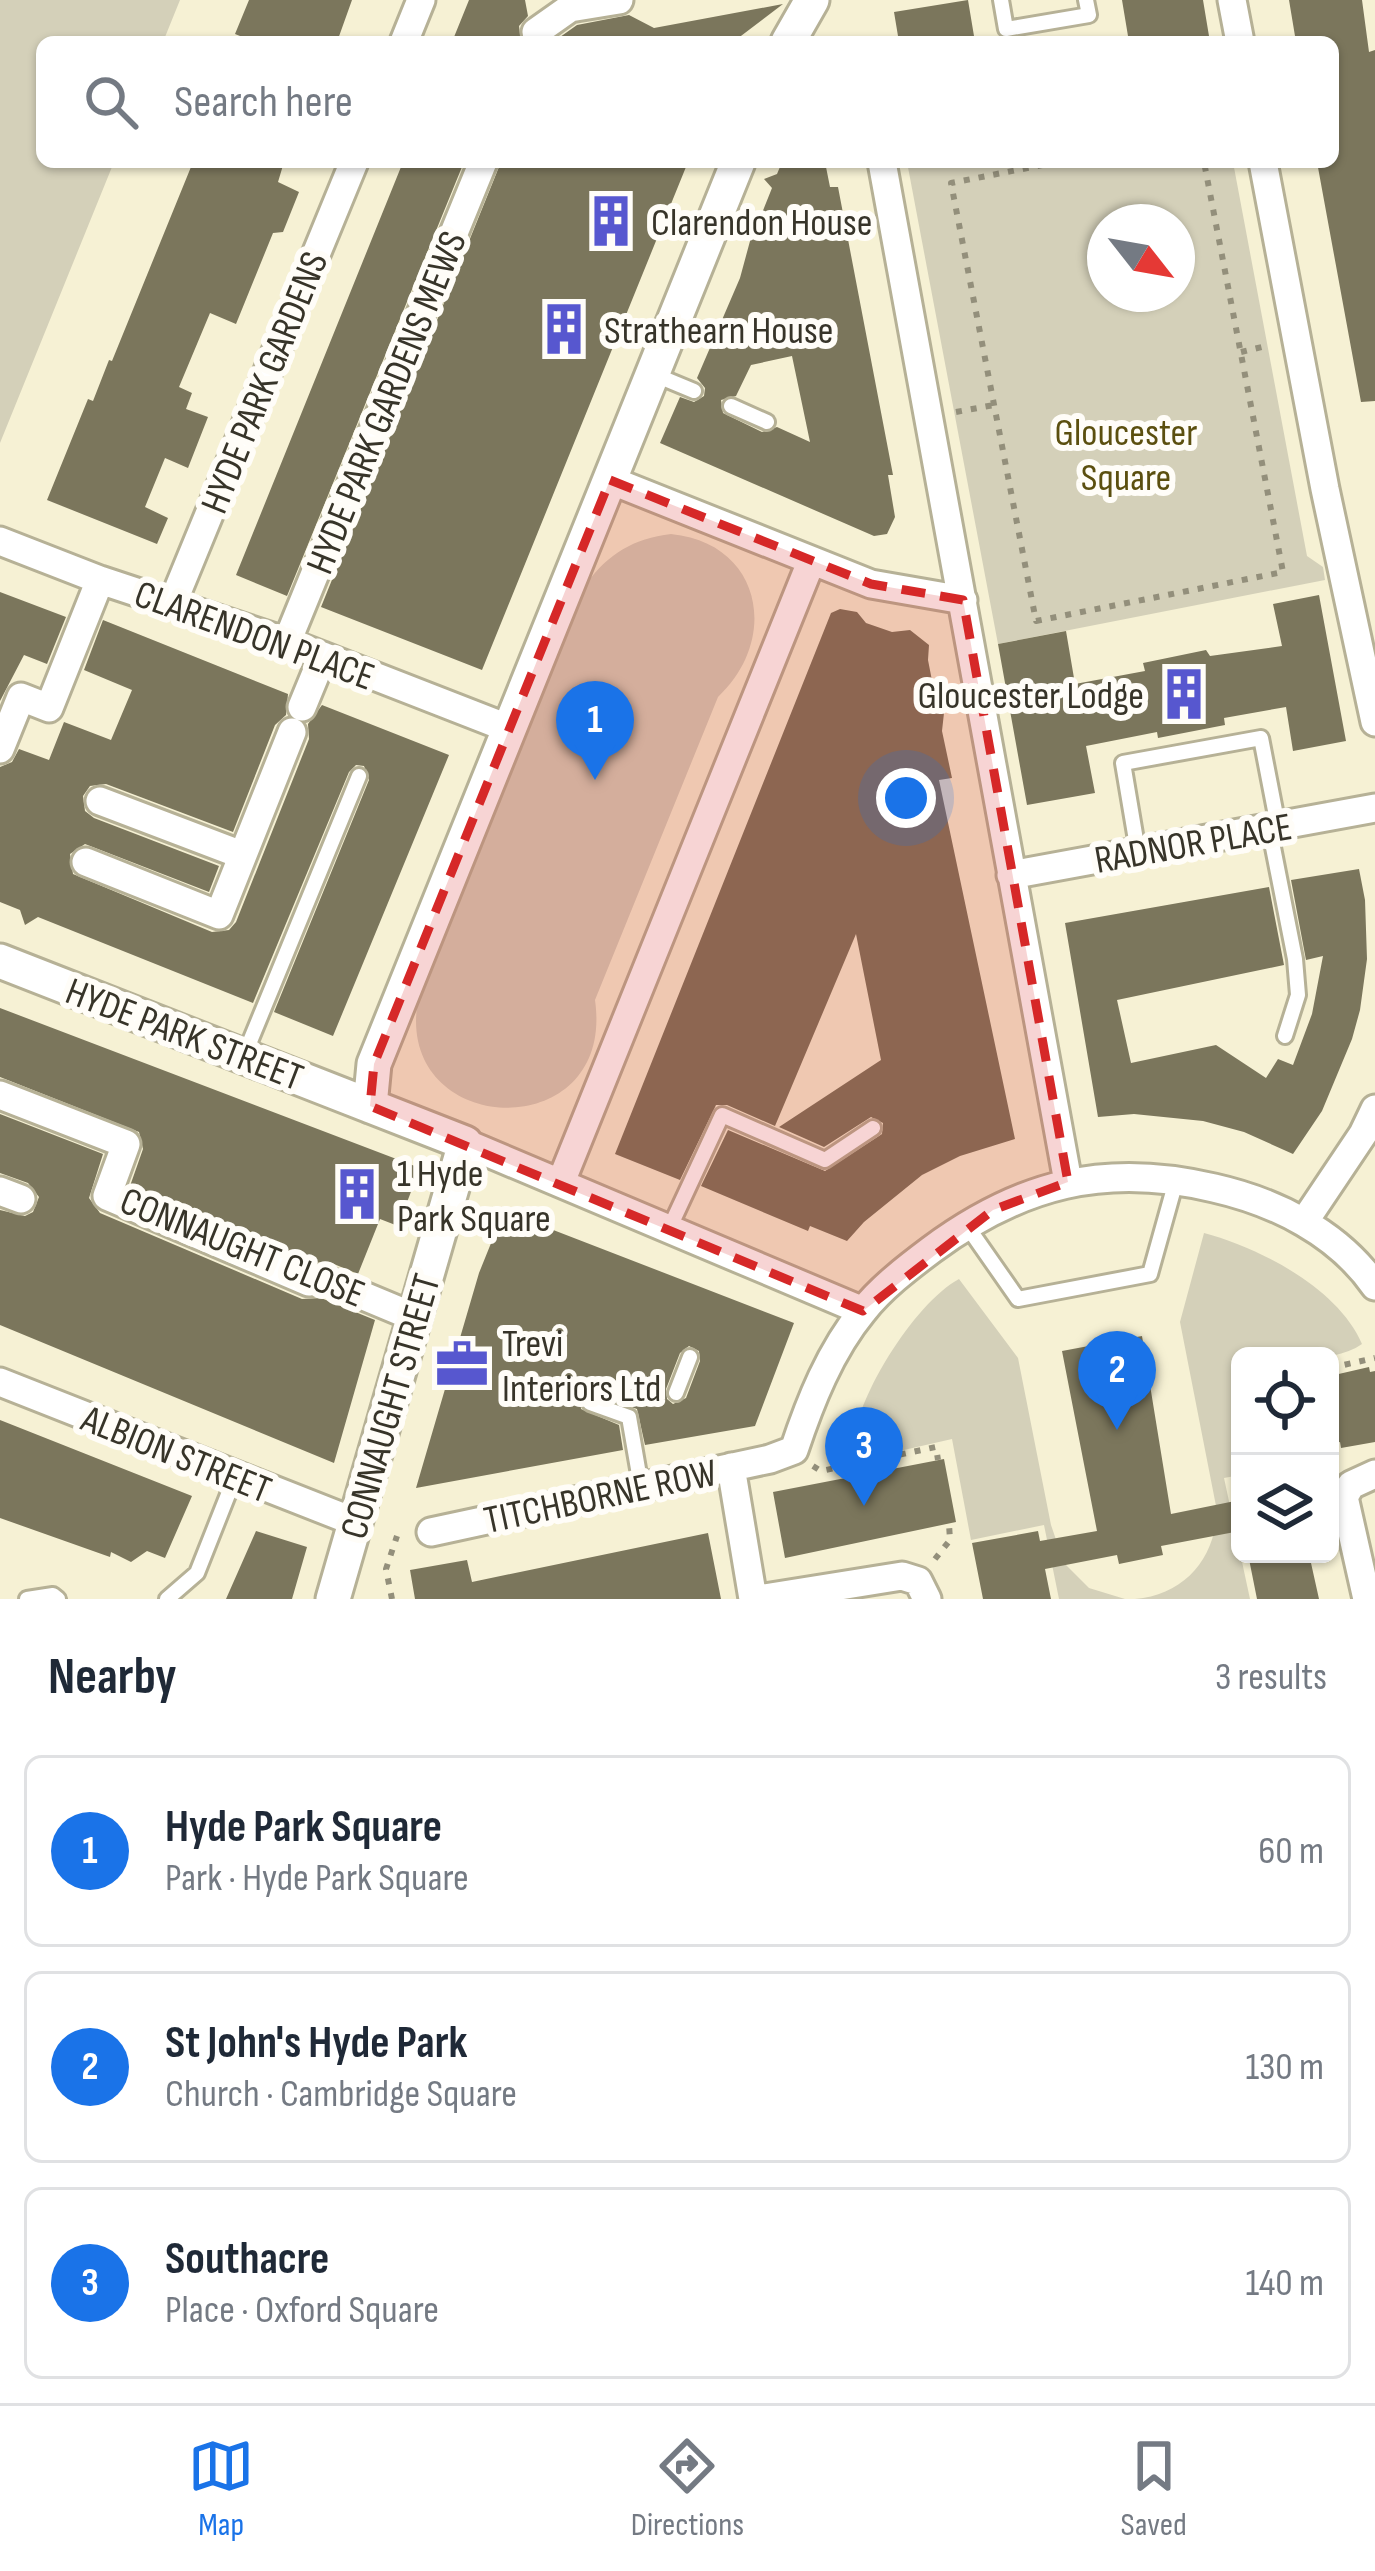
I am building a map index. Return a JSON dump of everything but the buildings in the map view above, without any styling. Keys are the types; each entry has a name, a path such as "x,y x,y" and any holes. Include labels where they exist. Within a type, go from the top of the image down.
{"street":[{"path":"406,36 421,0"},
{"path":"534,36 549,0"},
{"path":"535,36 570,8 619,0"},
{"path":"791,36 812,0"},
{"path":"1232,0 1239,36"},
{"name":"HYDE PARK GARDENS","path":"172,602 352,168"},
{"name":"HYDE PARK GARDENS MEWS","path":"287,642 481,168"},
{"path":"370,1106 374,1064 736,168"},
{"path":"883,168 1068,1182"},
{"path":"1264,168 1375,722"},
{"path":"610,480 811,562 907,593 963,600"},
{"name":"CLARENDON PLACE","path":"0,541 287,642 510,729"},
{"path":"561,1182 811,562"},
{"path":"0,749 21,698 50,708 100,580"},
{"path":"86,862 219,915 323,656"},
{"path":"100,801 242,855"},
{"name":"RADNOR PLACE","path":"1011,875 1375,808"},
{"name":"HYDE PARK STREET","path":"0,961 465,1143"},
{"name":"CONNAUGHT CLOSE","path":"0,1095 126,1144 107,1196 309,1282 323,1279 415,1317"},
{"path":"1304,1222 1375,1108"},
{"path":"465,1143 863,1310"},
{"name":"CONNAUGHT STREET","path":"333,1599 465,1143"},
{"path":"782,1455 863,1310 915,1262 968,1226 1018,1198 1068,1182 1114,1177 1176,1180 1230,1191 1304,1222 1363,1268 1375,1286"},
{"name":"ALBION STREET","path":"0,1382 355,1522"},
{"name":"TITCHBORNE ROW","path":"431,1532 782,1455"},
{"path":"731,1467 755,1599 902,1576 922,1590"},
{"path":"1367,1599 1344,1497 1352,1485 1375,1474"}],"lane":[{"path":"1000,0 1006,29 1089,15 1086,0"},
{"path":"653,374 694,391"},
{"path":"731,406 766,422"},
{"path":"1138,851 1123,764 1261,738 1297,977 1298,994 1285,1036"},
{"path":"244,1056 359,776"},
{"path":"670,1228 722,1114 825,1160 873,1128"},
{"path":"968,1226 1018,1299 1150,1274 1176,1180"},
{"path":"676,1393 690,1357"},
{"path":"590,1403 629,1418 641,1486"},
{"path":"166,1599 197,1573 235,1477"},
{"path":"27,1599 53,1595 58,1599"}],"path":[{"path":"1027,168 951,183 1036,621 1283,572 1205,168"},
{"path":"929,417 994,404"},
{"path":"1339,1366 1375,1358"},
{"path":"782,1455 820,1471 936,1447 938,1460"},
{"path":"922,1590 950,1540 949,1524"},
{"path":"392,1599 381,1567 397,1536"}],"highlighted area":[{"path":"610,480 871,584 963,600 1068,1182 993,1210 863,1311 370,1106 374,1064"}],"green space":[{"path":"0,0 180,0 165,36 36,36 36,168 112,168 0,443"},
{"name":"Gloucester Square","path":"908,168 1234,168 1307,556 1323,567 1325,580 998,644"},
{"path":"671,534 702,541 725,555 742,574 752,597 750,648 738,674 718,697 595,1000 592,1050 571,1084 539,1103 500,1108 463,1098 434,1074 417,1037 421,987 586,584 623,549"},
{"path":"1204,1233 1295,1273 1335,1305 1362,1344 1339,1354 1339,1347 1231,1347 1231,1477 1224,1478 1231,1511 1231,1563 1242,1563 1250,1599 1135,1599 1168,1590 1194,1572 1215,1528 1217,1511 1180,1322"},
{"path":"959,1279 1018,1358 1051,1525 1064,1563 1089,1588 1125,1599 1059,1599 1044,1525 971,1540 952,1439 860,1460 852,1456 862,1410 888,1357 923,1310"}],"place":[{"name":"Clarendon House","path":"611,221"},
{"name":"Strathearn House","path":"564,329"},
{"name":"Gloucester Lodge","path":"1184,694"},
{"name":"Hyde Park Square","path":"595,780"},
{"name":"1 Hyde Park Square","path":"357,1194"},
{"name":"Trevi Interiors Ltd","path":"462,1364"},
{"name":"St John's Hyde Park","path":"1117,1430"},
{"name":"Southacre","path":"864,1506"}]}
